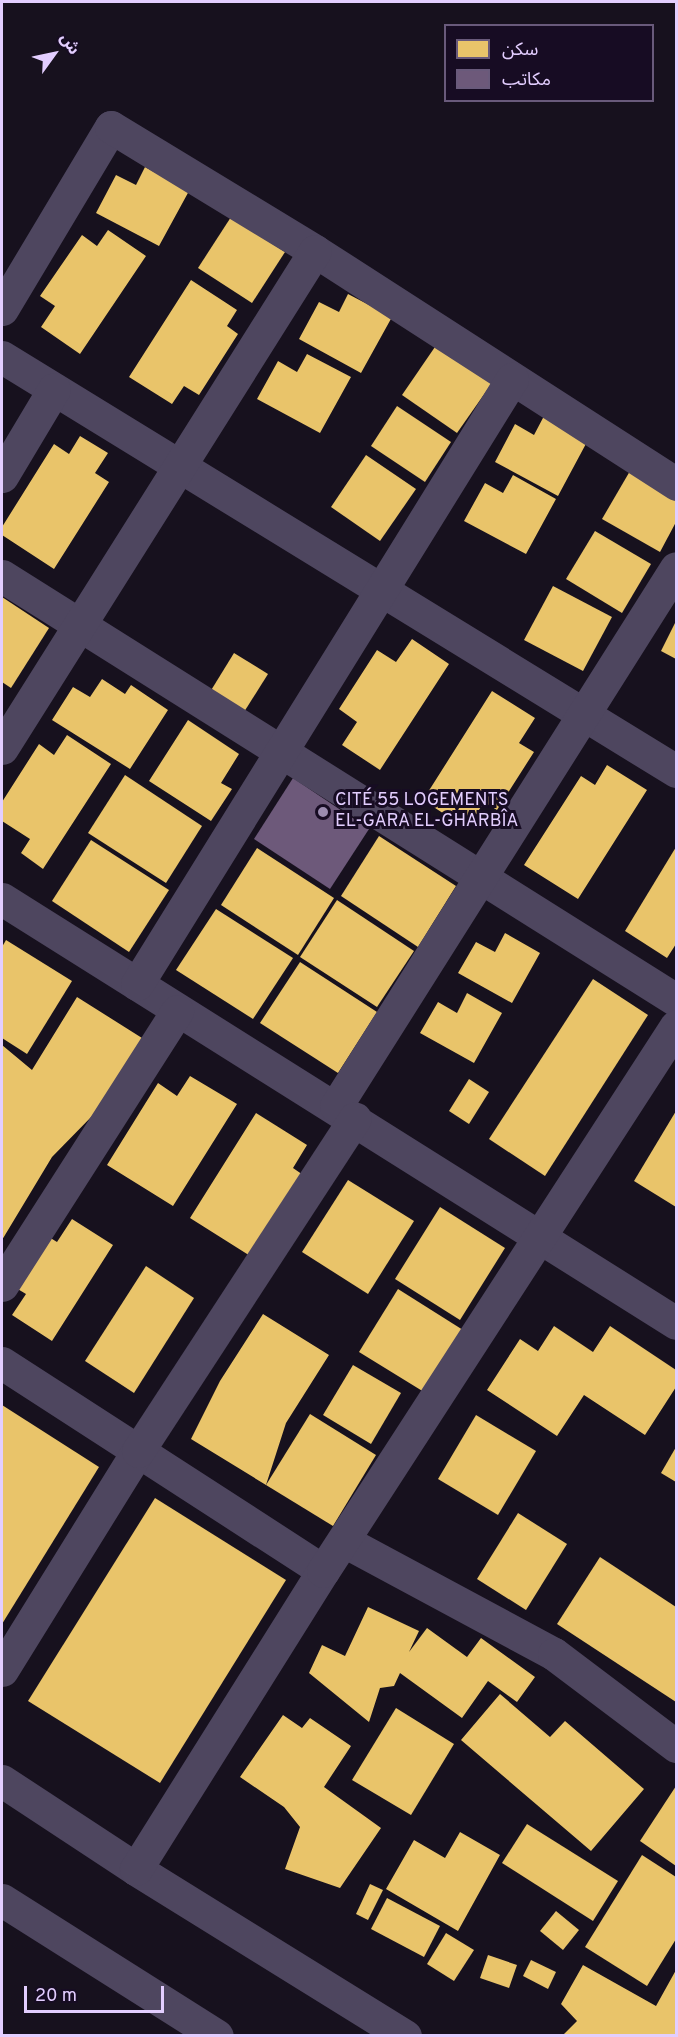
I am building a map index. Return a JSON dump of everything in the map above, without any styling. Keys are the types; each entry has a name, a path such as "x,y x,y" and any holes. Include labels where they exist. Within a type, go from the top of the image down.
{"street":[{"path":"2,309 111,127 315,251 676,484"},
{"path":"2,747 315,251"},
{"path":"2,357 180,464 676,771"},
{"path":"137,984 380,588 512,379"},
{"path":"2,476 54,389"},
{"path":"2,1671 346,1112 482,875 676,568"},
{"path":"2,576 482,875 676,1000"},
{"path":"2,899 177,1011 346,1112 676,1323"},
{"path":"2,1286 177,1011"},
{"path":"136,1869 323,1571 542,1237 676,1026"},
{"path":"2,1363 323,1571"},
{"path":"344,1540 554,1654 676,1746"},
{"path":"2,1781 136,1869 405,2036"},
{"path":"2,1900 217,2036"}],"building: سكن":[{"path":"145,167 189,191 159,246 96,213 116,175 136,185"},
{"path":"231,217 285,252 252,303 198,268"},
{"path":"108,230 146,256 80,354 41,327 55,306 40,296 82,235 97,246"},
{"path":"191,280 237,310 227,326 238,334 199,395 184,386 172,404 129,377"},
{"path":"348,294 392,317 361,373 299,339 319,302 339,312"},
{"path":"437,344 492,383 457,433 402,395"},
{"path":"307,354 351,377 320,433 257,399 278,361 297,372"},
{"path":"397,406 451,442 425,482 371,446"},
{"path":"544,416 588,440 558,496 495,462 515,424 534,435"},
{"path":"80,436 108,453 95,473 109,482 54,569 2,535 2,527 54,444 69,454"},
{"path":"366,455 416,489 380,541 331,507"},
{"path":"630,471 676,497 676,522 660,552 602,519"},
{"path":"513,475 556,499 526,554 464,521 485,483 503,493"},
{"path":"595,531 651,564 622,613 566,579"},
{"path":"553,586 612,617 583,671 524,640"},
{"path":"2,597 49,628 11,688 2,682"},
{"path":"676,621 676,659 661,651"},
{"path":"412,639 449,664 380,770 342,745 357,722 339,709 377,650 396,662"},
{"path":"234,653 268,674 244,712 210,692"},
{"path":"102,679 125,694 131,685 168,710 130,769 52,720 73,687 90,697"},
{"path":"492,691 535,718 519,743 534,752 497,810 484,802 467,829 423,800"},
{"path":"188,720 239,754 221,783 232,789 211,821 149,781"},
{"path":"67,735 111,764 43,869 21,853 30,839 2,821 2,802 39,744 54,755"},
{"path":"607,765 647,790 578,899 524,865 581,776 595,785"},
{"path":"125,775 202,826 166,883 88,833"},
{"path":"379,836 456,886 418,947 341,896"},
{"path":"91,840 169,890 129,952 52,901"},
{"path":"676,847 676,944 667,958 625,931"},
{"path":"257,848 334,898 298,955 221,905"},
{"path":"337,900 414,951 377,1007 300,957"},
{"path":"216,909 293,958 253,1019 176,970"},
{"path":"505,933 540,953 512,1003 458,973 476,942 495,952"},
{"path":"6,940 72,981 27,1054 2,1038 2,947"},
{"path":"300,962 377,1012 338,1073 260,1023"},
{"path":"593,979 648,1015 545,1176 489,1139"},
{"path":"467,993 502,1013 474,1063 420,1033 438,1002 457,1013"},
{"path":"77,997 142,1038 97,1111 52,1157 2,1240 2,1045 32,1070"},
{"path":"190,1076 237,1104 173,1206 107,1165 158,1083 177,1096"},
{"path":"469,1079 489,1092 469,1124 449,1111"},
{"path":"676,1111 676,1207 634,1181"},
{"path":"256,1113 307,1145 293,1168 306,1177 255,1259 190,1218"},
{"path":"348,1180 414,1221 368,1294 302,1252"},
{"path":"440,1207 505,1248 460,1320 395,1279"},
{"path":"72,1219 113,1245 52,1341 12,1315 26,1294 11,1285 44,1234 57,1242"},
{"path":"146,1266 194,1298 134,1393 85,1361"},
{"path":"398,1289 463,1330 424,1392 359,1352"},
{"path":"263,1314 329,1355 286,1423 266,1485 191,1439 220,1381"},
{"path":"554,1326 593,1352 610,1326 676,1370 676,1387 645,1435 584,1395 557,1436 487,1390 520,1339 538,1351"},
{"path":"353,1365 401,1393 371,1444 323,1415"},
{"path":"2,1405 99,1467 2,1624"},
{"path":"310,1414 376,1455 333,1526 266,1485"},
{"path":"476,1415 536,1451 498,1515 438,1479"},
{"path":"676,1447 676,1482 661,1473"},
{"path":"155,1498 286,1580 160,1783 28,1701"},
{"path":"518,1513 567,1544 526,1610 477,1579"},
{"path":"600,1557 676,1607 676,1702 557,1624"},
{"path":"368,1607 419,1631 409,1652 427,1628 467,1657 481,1638 535,1677 517,1702 488,1681 462,1718 400,1673 394,1686 380,1688 369,1722 309,1673 322,1645 345,1656"},
{"path":"500,1694 550,1737 565,1721 644,1789 591,1851 461,1740"},
{"path":"396,1708 454,1744 411,1815 352,1780"},
{"path":"283,1715 302,1728 310,1718 351,1746 324,1787 381,1828 340,1888 285,1869 300,1827 284,1807 240,1777"},
{"path":"676,1786 676,1866 640,1841"},
{"path":"527,1824 618,1881 593,1921 502,1863"},
{"path":"460,1832 500,1855 458,1931 386,1889 414,1840 445,1858"},
{"path":"642,1855 676,1877 676,1939 647,1986 585,1947"},
{"path":"370,1884 383,1890 368,1920 356,1914"},
{"path":"387,1898 440,1926 424,1957 371,1929"},
{"path":"556,1911 579,1930 563,1950 540,1931"},
{"path":"446,1933 474,1950 454,1981 427,1964"},
{"path":"488,1955 517,1965 509,1988 480,1978"},
{"path":"531,1960 556,1972 548,1989 523,1976"},
{"path":"583,1965 656,2006 676,1970 676,2036 562,2036 577,2021 561,2004"}],"building: مكاتب":[{"path":"293,778 369,829 330,889 254,839"}],"place":[{"name":"CITÉ 55 LOGEMENTS EL-GARA EL-GHARBÎA","path":"323,812"}]}
